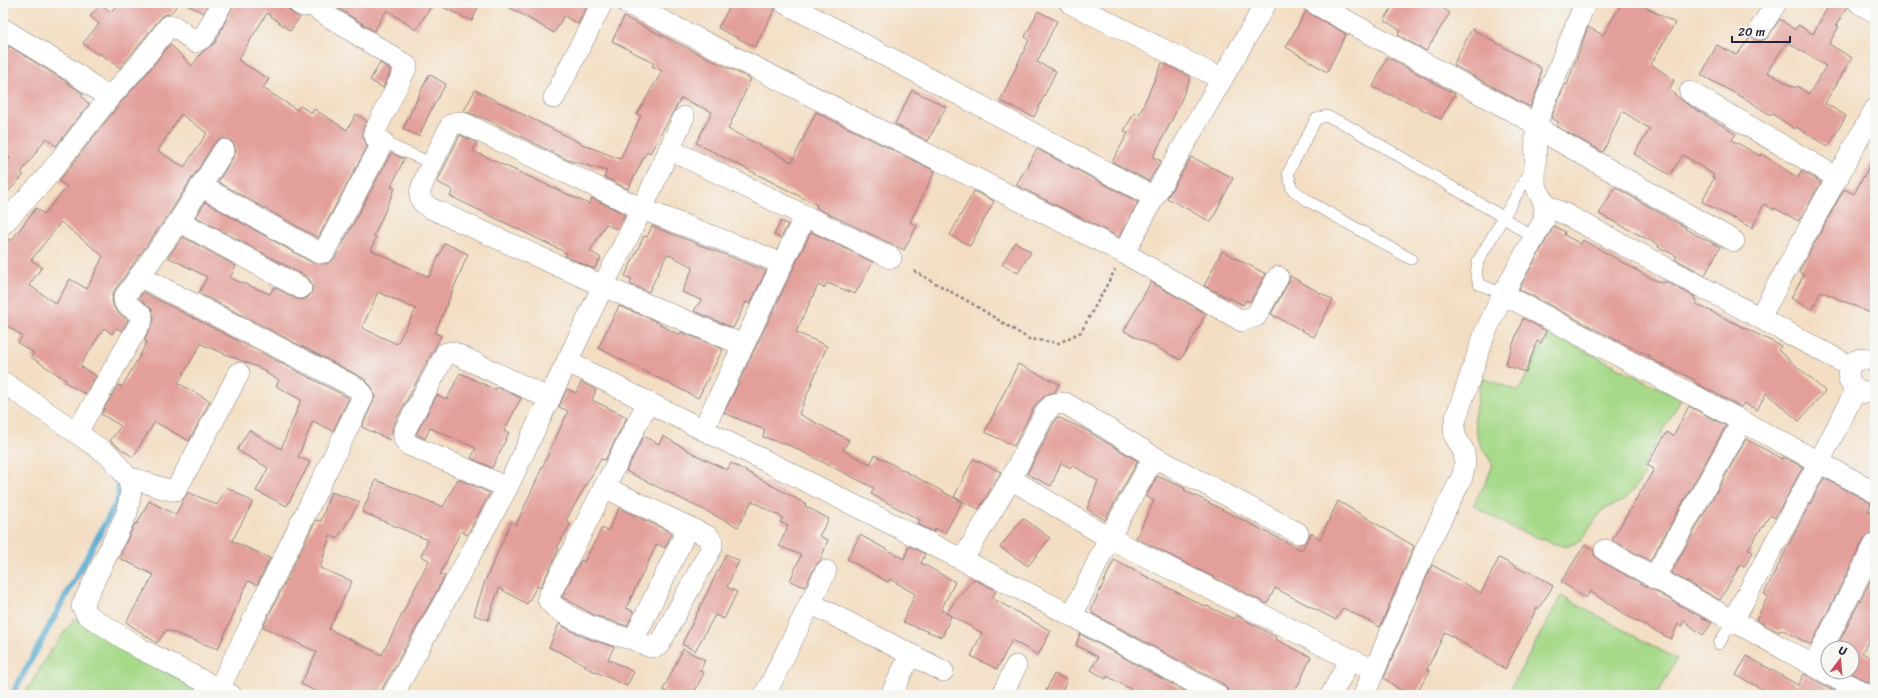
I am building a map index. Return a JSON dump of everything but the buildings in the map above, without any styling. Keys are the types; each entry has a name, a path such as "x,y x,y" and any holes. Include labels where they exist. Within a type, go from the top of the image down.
{"street":[{"path":"3,224 45,179 109,98 137,67 169,26 174,26 195,42 199,41 204,37 222,3"},
{"path":"554,98 602,3"},
{"path":"626,3 1124,253 1242,321 1256,316 1278,277"},
{"path":"785,3 1154,197"},
{"path":"1070,3 1222,79"},
{"path":"1124,253 1154,197 1266,3"},
{"path":"1314,3 1536,124 1547,134 1734,242"},
{"path":"1364,695 1426,549 1462,477 1465,464 1464,452 1456,436 1454,427 1456,418 1485,333 1503,294 1544,220 1545,205 1534,184 1536,124 1585,3"},
{"path":"1760,29 1776,3"},
{"path":"1859,3 1875,12"},
{"path":"201,186 322,253 324,252 383,142 376,139 374,133 407,66 313,5"},
{"path":"3,29 72,71 109,98"},
{"path":"1690,92 1838,178"},
{"path":"1760,317 1875,109"},
{"path":"393,695 507,488 642,209 684,117"},
{"path":"744,345 604,286 428,207 421,200 420,193 433,164 451,125 457,122 465,124 642,209 781,263"},
{"path":"669,149 891,258"},
{"path":"77,432 142,320 142,315 124,301 124,298 138,276 179,220 224,150"},
{"path":"1545,205 1760,317 1850,366"},
{"path":"703,430 781,263 805,216"},
{"path":"179,220 301,288"},
{"path":"3,382 110,456 128,478 131,490 127,513 82,606 87,615 141,649 225,692 363,397 362,392 355,387 138,276"},
{"path":"1503,294 1875,492"},
{"path":"507,488 410,445 404,439 404,432 446,353 452,352 550,400"},
{"path":"1732,622 1819,462 1865,390 1850,384 1848,375 1850,366 1856,360 1864,358 1874,359"},
{"path":"568,362 963,559 1072,616 1217,695"},
{"path":"128,478 138,479 169,490 176,490 239,373"},
{"path":"604,487 709,537 712,541 712,547 705,561 659,645 655,648 649,647 634,639 622,638 575,620 549,602 548,598 604,487 648,402"},
{"path":"963,559 1011,479 1046,411 1054,404 1065,403 1154,457 1298,533"},
{"path":"1654,578 1742,422"},
{"path":"1072,616 1109,538 1154,457"},
{"path":"1011,479 1109,538 1374,671"},
{"path":"634,639 688,528"},
{"path":"1814,665 1875,544"},
{"path":"1605,550 1732,622 1867,695"},
{"path":"765,695 826,571"},
{"path":"810,603 943,671"},
{"path":"891,695 910,655"},
{"path":"1331,695 1350,660"},
{"path":"1002,695 1016,666"}],"lane":[{"path":"1411,259 1308,201 1292,189 1288,173 1316,119 1326,116 1343,123 1503,217 1534,238"},
{"path":"383,142 433,164"},
{"path":"1503,294 1479,284 1476,275 1478,261 1534,164"},
{"path":"1719,644 1732,622"}],"path":[{"path":"914,271 971,303 1029,339 1059,343 1081,332 1124,253"}],"green space":[{"path":"1550,333 1681,399 1641,470 1645,475 1625,500 1602,510 1581,541 1566,547 1510,527 1473,505 1485,484 1493,465 1478,441 1474,417 1482,378 1519,391 1536,356"},
{"path":"1561,596 1677,659 1657,695 1507,695"},
{"path":"75,618 195,687 213,695 24,695 49,653"}],"waterway":[{"path":"12,695 119,498 118,482 113,476"}]}
